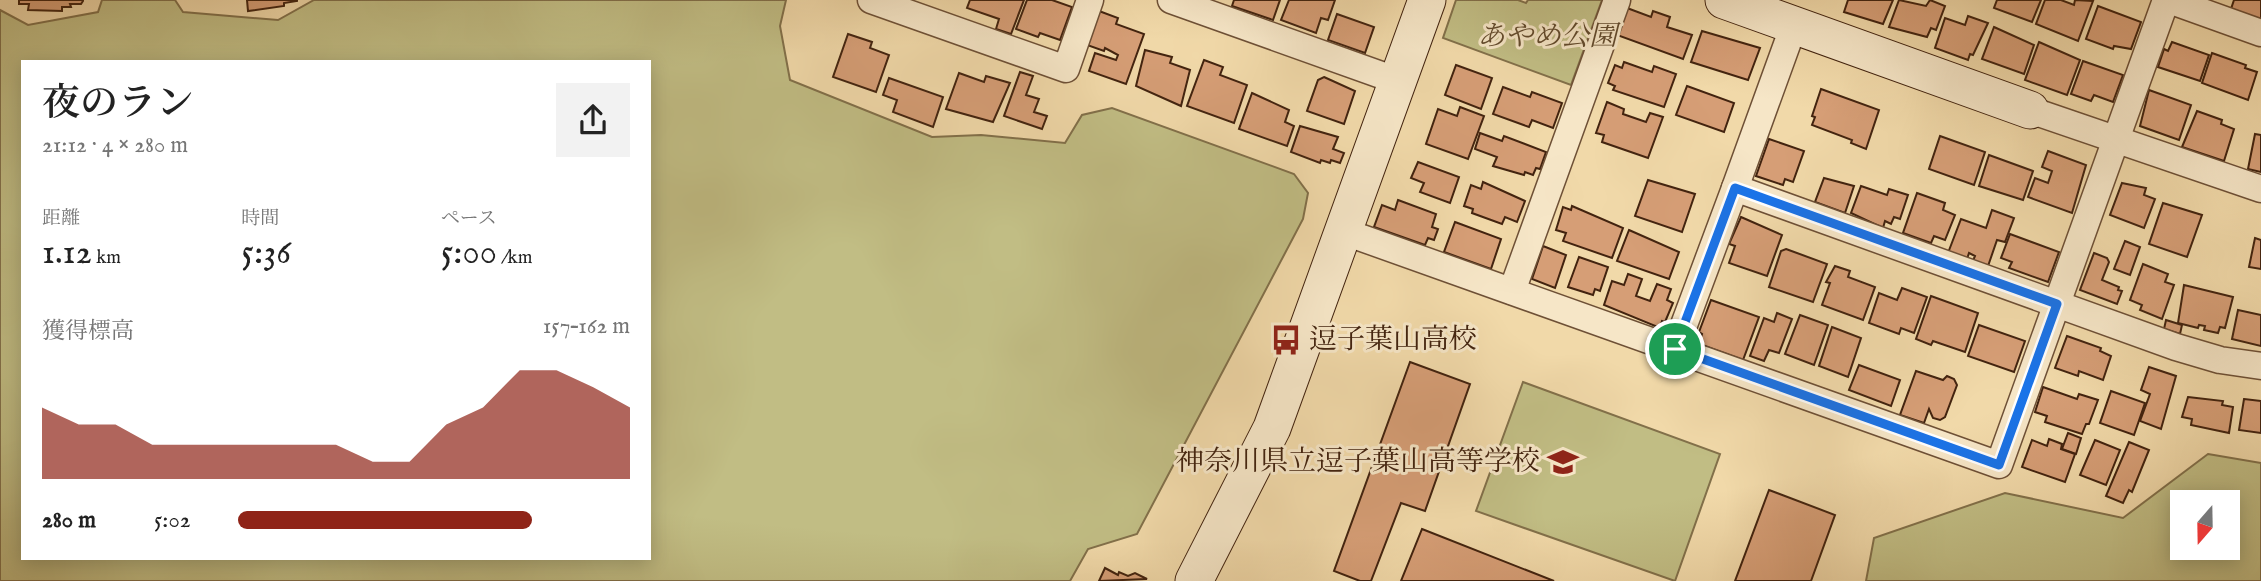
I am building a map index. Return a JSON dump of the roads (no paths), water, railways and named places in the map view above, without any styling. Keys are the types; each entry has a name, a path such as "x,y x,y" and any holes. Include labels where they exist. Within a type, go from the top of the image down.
{"street":[{"path":"871,0 1066,69 1090,0"},
{"path":"1171,0 1398,81"},
{"path":"1194,581 1272,428 1427,0"},
{"path":"1512,291 1617,0"},
{"path":"1724,0 2115,141 2261,189"},
{"path":"1345,232 1999,465 2167,0 2261,33"},
{"path":"1675,349 1794,25"},
{"path":"1735,188 2176,347 2220,360 2261,366"}],"place":[{"name":"逗子葉山高校","path":"1286,340"},
{"name":"神奈川県立逗子葉山高等学校","path":"1563,462"}],"park label":[{"name":"あやめ公園","path":"1547,37"}]}
